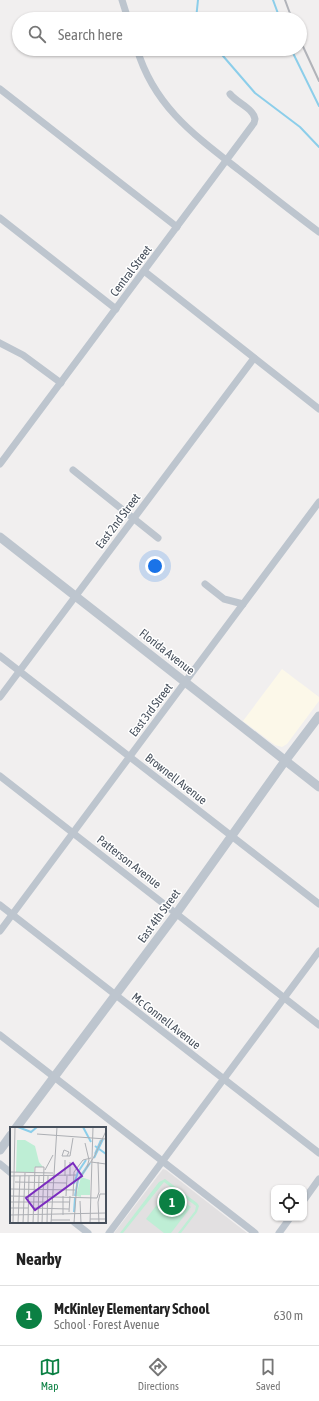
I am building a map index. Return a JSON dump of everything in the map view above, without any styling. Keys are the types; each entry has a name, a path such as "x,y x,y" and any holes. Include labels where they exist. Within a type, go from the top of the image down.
{"street":[{"path":"122,0 126,12"},
{"path":"139,56 142,67 153,89 183,125 319,232"},
{"path":"0,89 177,227"},
{"name":"Central Street","path":"0,464 256,119 252,112 236,101 230,94"},
{"path":"0,218 116,309"},
{"path":"144,271 319,409"},
{"path":"0,344 23,355 60,383"},
{"name":"East 2nd Street","path":"0,697 254,358"},
{"path":"72,470 158,538"},
{"name":"East 3rd Street","path":"0,931 319,502"},
{"name":"Florida Avenue","path":"0,537 319,787"},
{"path":"205,584 224,598 243,604"},
{"name":"Brownell Avenue","path":"0,656 319,904"},
{"name":"East 4th Street","path":"17,1127 176,914 285,761 319,716"},
{"name":"Patterson Avenue","path":"0,776 319,1025"},
{"name":"Mc Connell Avenue","path":"0,904 319,1153"},
{"path":"109,1233 319,952"},
{"path":"0,1035 162,1162 256,1233"},
{"path":"0,1150 10,1136"},
{"path":"0,1164 10,1172"},
{"path":"307,1196 319,1179"},
{"path":"279,1233 288,1221"},
{"path":"75,1223 88,1233"}],"shaded area":[{"path":"282,669 319,697 319,701 287,744 282,747 275,745 243,721"},
{"path":"163,1169 166,1170 247,1233 114,1233"}],"green space":[{"path":"165,1179 199,1206 197,1212 181,1233 178,1233 195,1211 196,1206 164,1182 123,1233 120,1233 159,1182"},
{"path":"169,1189 191,1207 171,1233 164,1233 146,1219"}],"waterway":[{"path":"197,12 198,0"},
{"path":"273,0 277,12"},
{"path":"223,56 255,93 300,127 319,147"},
{"path":"294,56 319,106"}],"railway":[{"path":"285,0 289,12"},
{"path":"307,55 319,81"}],"place":[{"name":"McKinley Elementary School","path":"172,1202"}]}
